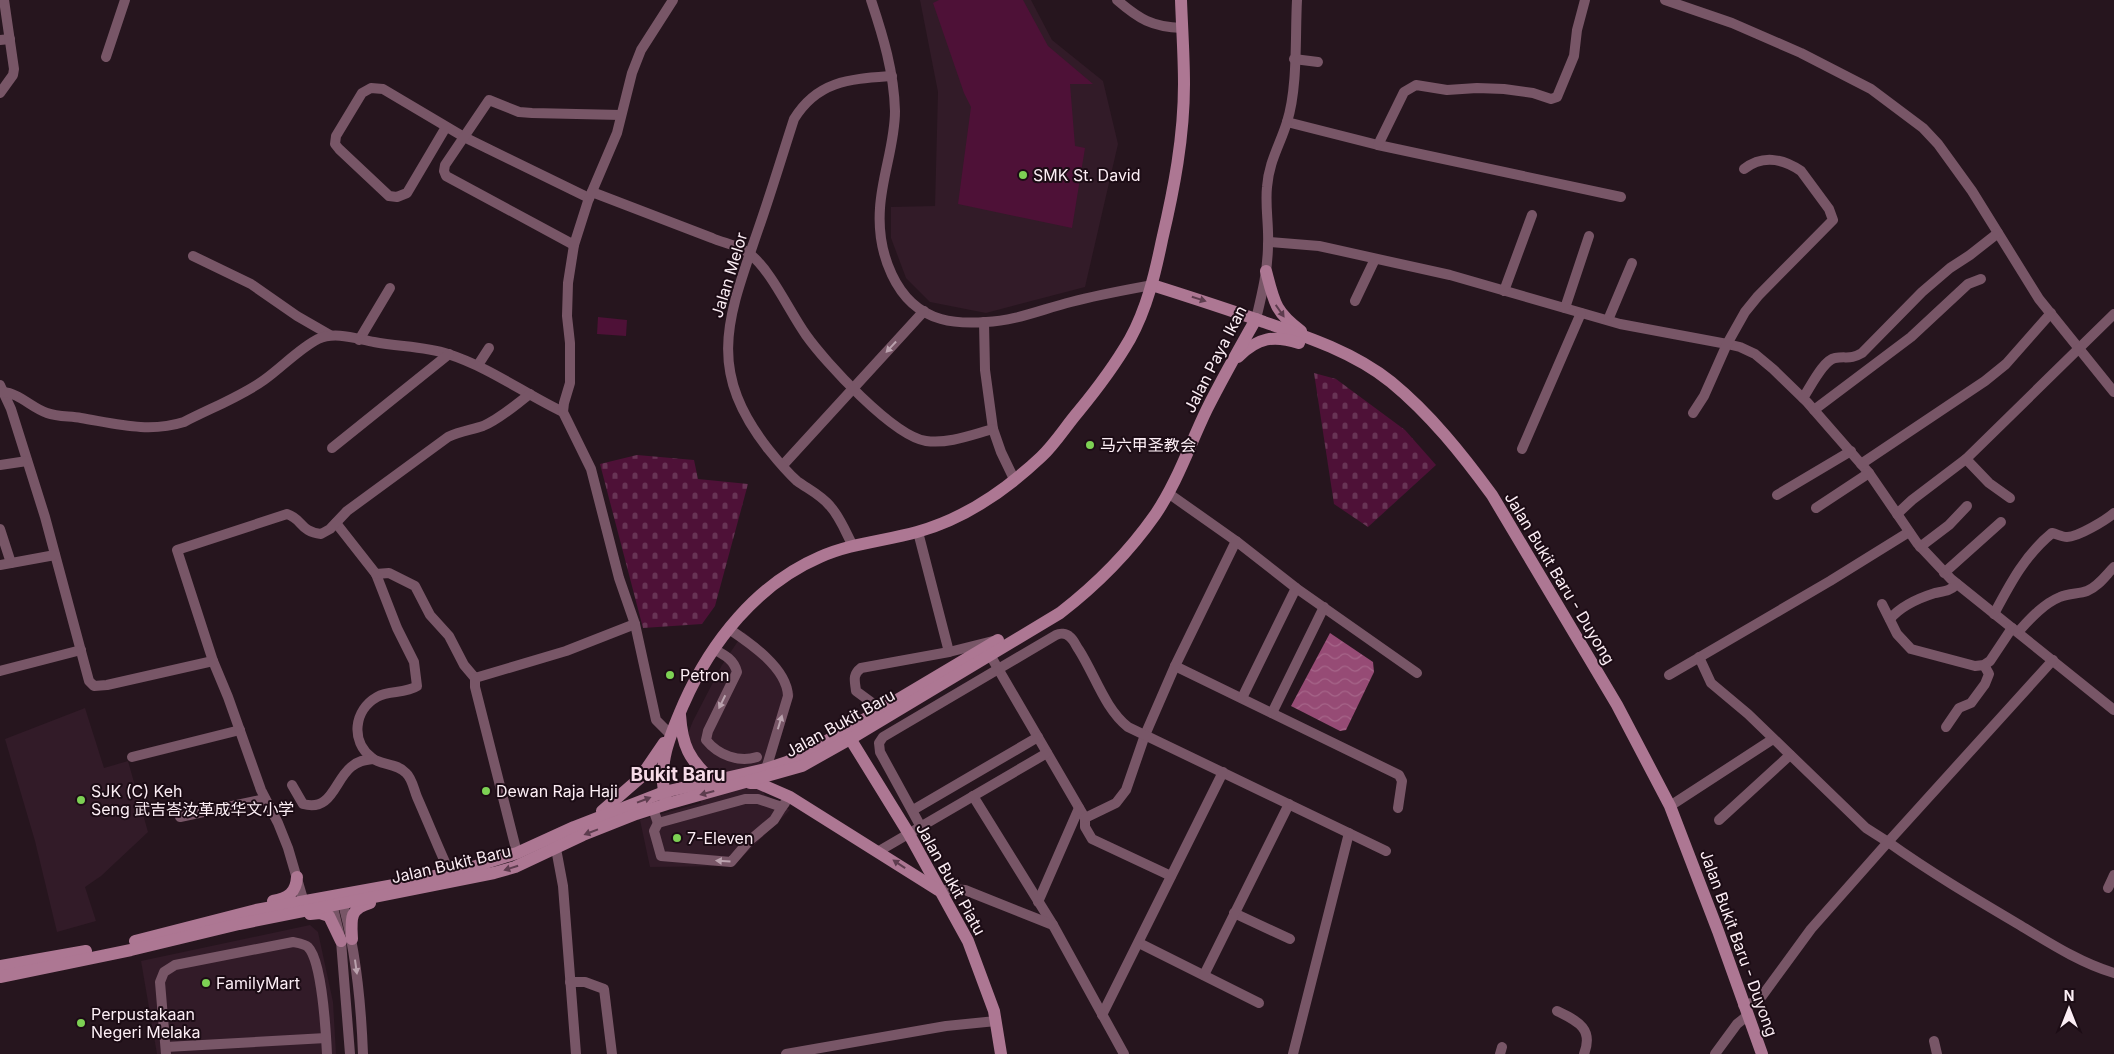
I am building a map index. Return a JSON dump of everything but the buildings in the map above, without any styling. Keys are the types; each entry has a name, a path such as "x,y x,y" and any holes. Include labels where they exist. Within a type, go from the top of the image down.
{"main road":[{"path":"574,827 612,804 632,786 650,765 670,734 694,683 715,650 752,602 778,580 802,565 853,546 918,532 957,517 1001,490 1043,455 1101,383 1130,338 1152,285 1179,155 1184,85 1181,0"},
{"path":"1266,271 1278,311 1311,339"},
{"name":"Jalan Bukit Baru - Duyong","path":"1152,285 1226,307 1311,339 1357,360 1390,381 1432,420 1470,465 1492,495 1617,705 1670,806 1718,931 1745,1011 1762,1054"},
{"name":"Jalan Paya Ikan","path":"988,651 1060,613 1082,596 1149,522 1168,493 1230,365 1256,319"},
{"path":"1230,365 1253,345 1262,340 1272,338 1284,338 1357,360"},
{"name":"Jalan Paya Ikan","path":"988,651 999,640 1053,608 1114,562"},
{"name":"Jalan Bukit Baru","path":"0,977 208,933 305,906 471,867 583,835 653,809 665,798 747,782 802,766 848,735 988,651"},
{"path":"680,712 682,737 685,745 696,765 712,780"},
{"path":"665,798 664,765 670,734"},
{"name":"Jalan Bukit Baru","path":"336,900 372,898 515,867 574,827 665,798 712,780 766,769 848,735"},
{"name":"Jalan Bukit Piatu","path":"848,735 957,917 968,941 996,1021 1001,1054"},
{"path":"747,782 758,783 790,796 940,891"},
{"path":"187,927 208,916 283,898 291,894 296,887 297,877"},
{"path":"347,940 353,915 360,906 421,893 465,879"},
{"name":"Jalan Bukit Baru","path":"0,966 135,941 256,910 305,906"},
{"path":"208,933 320,913 329,916 347,940"}],"street":[{"path":"0,93 4,83 14,70 5,40 4,0"},
{"path":"106,57 125,0"},
{"path":"670,734 656,720 634,624 619,578 591,469 563,412 570,383 570,343 567,316 568,283 574,245 590,195 617,133 632,74 641,50 673,0"},
{"path":"871,0 886,46 892,76 894,133 882,192 880,209 881,243 885,259 898,285 908,298 924,311 940,319 984,322 1004,321 1071,301 1152,285"},
{"path":"1117,0 1134,15 1150,23 1182,28"},
{"name":"Jalan Paya Ikan","path":"1256,319 1266,271 1269,242 1267,187 1269,170 1274,152 1287,122 1293,82 1297,0"},
{"path":"1378,145 1404,92 1416,85 1447,90 1504,89 1533,93 1551,99 1557,97 1574,56 1577,30 1584,0"},
{"path":"1665,0 1732,23 1801,54 1871,89 1923,128 1938,144 1972,191 2039,299 2114,392"},
{"path":"1294,59 1318,62"},
{"name":"Jalan Melor","path":"853,546 831,507 821,497 796,480 769,450 748,418 732,386 729,369 729,328 731,311 794,119 802,106 813,95 833,84 853,79 892,76"},
{"path":"446,127 406,192 397,197 389,196 336,144 336,136 362,93 371,88 383,89 464,137 590,195 750,253 773,281 806,335 826,361 885,417 905,432 923,440 939,442 954,440 992,429"},
{"path":"574,245 446,176 444,172 445,165 489,100 519,112 621,115"},
{"path":"1287,122 1378,145 1622,197"},
{"path":"1693,413 1704,396 1727,344 1745,312 1758,296 1832,220 1829,209 1801,171 1795,166 1768,159 1760,160 1744,169"},
{"path":"1504,291 1532,215"},
{"path":"1802,398 1828,361 1835,358 1854,358 1862,353 1922,292 1950,268 1998,233"},
{"path":"1565,308 1589,236"},
{"path":"1269,242 1319,246 1450,275 1608,320 1740,347 1755,354 1814,410 1851,451 1869,473 1920,547 1944,573 2114,710"},
{"path":"194,256 251,284 297,316 330,335 431,349 449,354 478,365 563,412"},
{"path":"1354,301 1375,259"},
{"path":"1608,320 1632,263"},
{"path":"1814,410 1911,337 1968,284 1981,278"},
{"path":"360,340 390,288"},
{"path":"783,465 924,311"},
{"path":"1522,449 1581,313"},
{"path":"1861,464 1986,381 2006,364 2051,313"},
{"path":"1897,514 1912,500 1966,459 2114,314"},
{"path":"984,322 985,370 992,429 1014,479"},
{"path":"2,389 12,393 25,403 49,414 134,427 170,427 184,422 262,381 317,339 330,335"},
{"path":"478,365 489,348"},
{"path":"332,448 449,354"},
{"path":"2,389 27,461 89,681 94,686 138,679 213,660"},
{"path":"305,906 283,835 266,799 213,660 177,550 287,514 293,516 305,530 313,534 321,534 336,523 347,511 448,437 458,432 482,426 496,419 530,394"},
{"path":"1776,495 1851,451"},
{"path":"1966,459 1989,483 2010,498"},
{"path":"0,465 27,461"},
{"path":"1816,508 1869,473"},
{"path":"1168,493 1236,541 1296,588 1417,673"},
{"path":"1920,547 1949,525 1967,506"},
{"path":"1994,614 2022,565 2044,539 2052,533 2065,538 2074,536 2106,520 2114,513"},
{"path":"1944,573 2001,522"},
{"path":"336,523 376,574 397,628 414,662 418,679 417,686 412,689 378,696 366,705 359,717 356,726 357,737 372,759"},
{"path":"0,529 11,563"},
{"path":"918,532 949,652"},
{"path":"1669,674 1830,581 1910,532"},
{"path":"1085,818 1116,803 1121,798 1175,666 1236,541"},
{"path":"0,565 55,555"},
{"path":"1882,604 1898,634 1911,649 1975,666 1984,665 1990,661 2015,630 2044,607 2060,597 2073,592 2086,592 2093,588 2114,567"},
{"path":"376,574 389,572 415,586 430,615 449,636 475,683 517,853"},
{"path":"1890,619 1897,611 1916,600 1935,593 1950,591 1957,584"},
{"path":"1242,698 1296,588"},
{"path":"1272,713 1324,608"},
{"path":"475,683 566,651 634,624"},
{"path":"730,629 766,657 788,689 788,696 766,769"},
{"path":"922,827 880,752 879,743 882,736 1056,635 1066,634 1086,661 1107,701 1120,720 1146,735 1386,851"},
{"path":"884,714 856,691 854,678 856,672 868,666 949,652 971,644 999,640"},
{"path":"1,668 81,650"},
{"path":"715,650 727,656 737,672 708,731 706,740 713,749 740,760 757,757"},
{"path":"988,651 1080,808 1085,818 1085,827 1092,839 1170,876"},
{"path":"1700,657 1711,683 1866,828 1956,887 2041,938 2091,964 2114,973"},
{"path":"1715,1054 1745,1011 1762,996 1811,930 2053,660"},
{"path":"1946,727 1959,708 1971,703 1985,684 1989,674 1984,665"},
{"path":"1175,666 1400,775 1402,782 1398,808"},
{"path":"132,757 240,730"},
{"path":"913,810 1038,736"},
{"path":"1670,806 1773,739"},
{"path":"879,851 1048,753"},
{"path":"1720,820 1790,756"},
{"path":"292,785 302,804 309,806 319,804 331,795 349,768 360,761 372,759 390,763 407,773 449,871"},
{"path":"1102,1015 1223,772"},
{"path":"653,809 658,823 654,831 661,856 731,862 749,841 774,820 790,796"},
{"path":"974,796 1053,925 1124,1054"},
{"path":"180,817 266,799"},
{"path":"658,823 745,799 758,799 782,807"},
{"path":"1204,975 1289,804"},
{"path":"1038,902 1080,808"},
{"path":"1293,1054 1349,833"},
{"path":"553,843 563,886 576,1054"},
{"path":"2108,888 2114,875"},
{"path":"940,891 952,889 965,890 1053,925"},
{"path":"336,900 358,980 363,1054"},
{"path":"1234,913 1290,939"},
{"path":"347,940 350,1054"},
{"path":"326,1038 166,1050 160,982 164,972 175,964 293,942 307,946 312,953 322,994 326,1038 327,1054"},
{"path":"1139,943 1260,1003"},
{"path":"570,982 585,982 604,989 612,1054"},
{"path":"1557,1011 1582,1026 1587,1041 1584,1054"},
{"path":"786,1054 946,1026 996,1021"},
{"path":"1934,1041 1937,1054"}],"shaded area":[{"name":"SMK St. David","path":"920,0 1031,0 1052,40 1103,81 1118,144 1085,287 986,313 930,302 906,278 891,238 891,207 935,206 938,92"},
{"path":"744,632 768,652 794,694 764,794 790,810 733,866 650,867 640,820 701,803 703,773 683,746 693,721 722,665"},
{"name":"SJK (C) Keh Seng 武吉峇汝革成华文小学","path":"85,708 104,768 128,761 148,832 101,876 85,887 96,921 57,932 35,841 5,739"},
{"path":"310,925 318,932 333,1002 336,1054 157,1054 141,961"}],"green space":[{"path":"939,0 1023,0 1048,46 1093,84 1070,84 1075,146 1085,148 1072,228 958,204 971,107 964,93 933,3"},
{"path":"598,317 627,320 626,336 597,334"},
{"path":"1314,373 1336,379 1405,430 1436,465 1368,527 1334,504"},
{"path":"637,455 694,460 698,479 748,484 715,606 702,624 643,628 600,464"}],"water":[{"path":"1330,633 1373,662 1374,672 1346,730 1340,731 1291,706"}],"place":[{"name":"SMK St. David","path":"1023,175"},
{"name":"马六甲圣教会","path":"1090,445"},
{"name":"Petron","path":"670,675"},
{"name":"Dewan Raja Haji","path":"486,791"},
{"name":"SJK (C) Keh Seng 武吉峇汝革成华文小学","path":"81,800"},
{"name":"7-Eleven","path":"677,838"},
{"name":"FamilyMart","path":"206,983"},
{"name":"Perpustakaan Negeri Melaka","path":"81,1023"}],"district":[{"name":"Bukit Baru","path":"678,774"}]}
